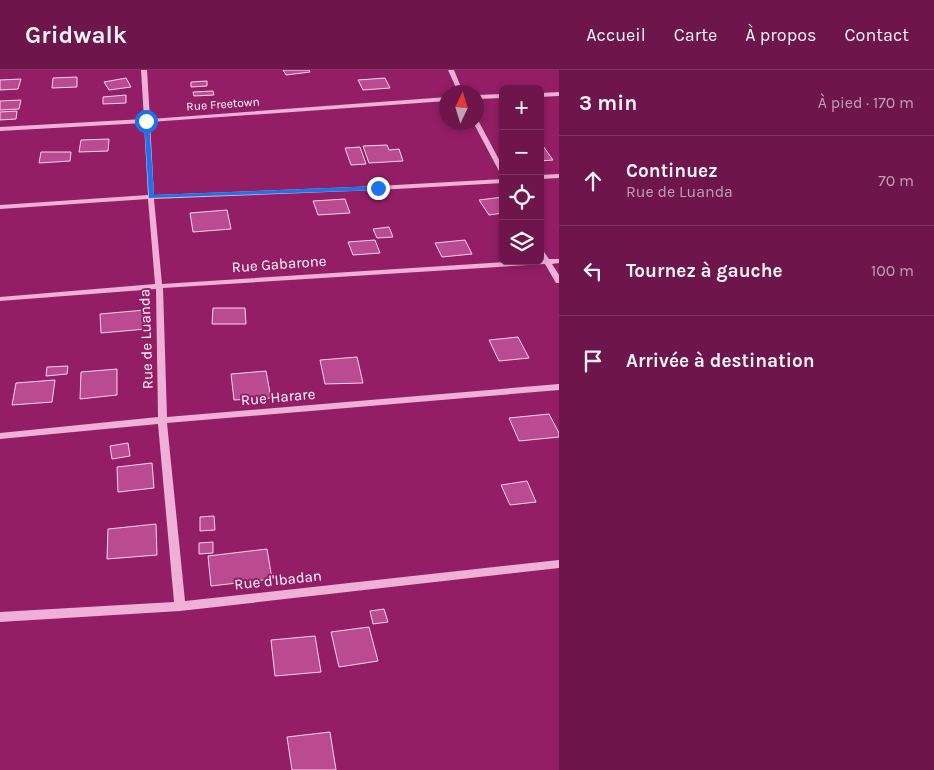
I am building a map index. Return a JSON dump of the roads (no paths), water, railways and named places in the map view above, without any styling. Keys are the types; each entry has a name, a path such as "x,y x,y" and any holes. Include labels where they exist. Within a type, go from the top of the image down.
{"street":[{"name":"Rue de Luanda","path":"144,70 151,197 159,286 163,420 180,606"},
{"path":"451,70 458,85"},
{"path":"544,95 559,94"},
{"path":"484,97 499,96"},
{"name":"Rue Freetown","path":"0,129 146,121 439,100"},
{"path":"480,130 499,165"},
{"path":"544,177 559,176"},
{"path":"0,207 151,197 499,181"},
{"path":"544,258 559,281"},
{"name":"Rue Gabarone","path":"0,299 159,286 559,261"},
{"name":"Rue Harare","path":"0,436 163,420 559,387"},
{"name":"Rue d'Ibadan","path":"0,617 180,606 559,564"}]}
